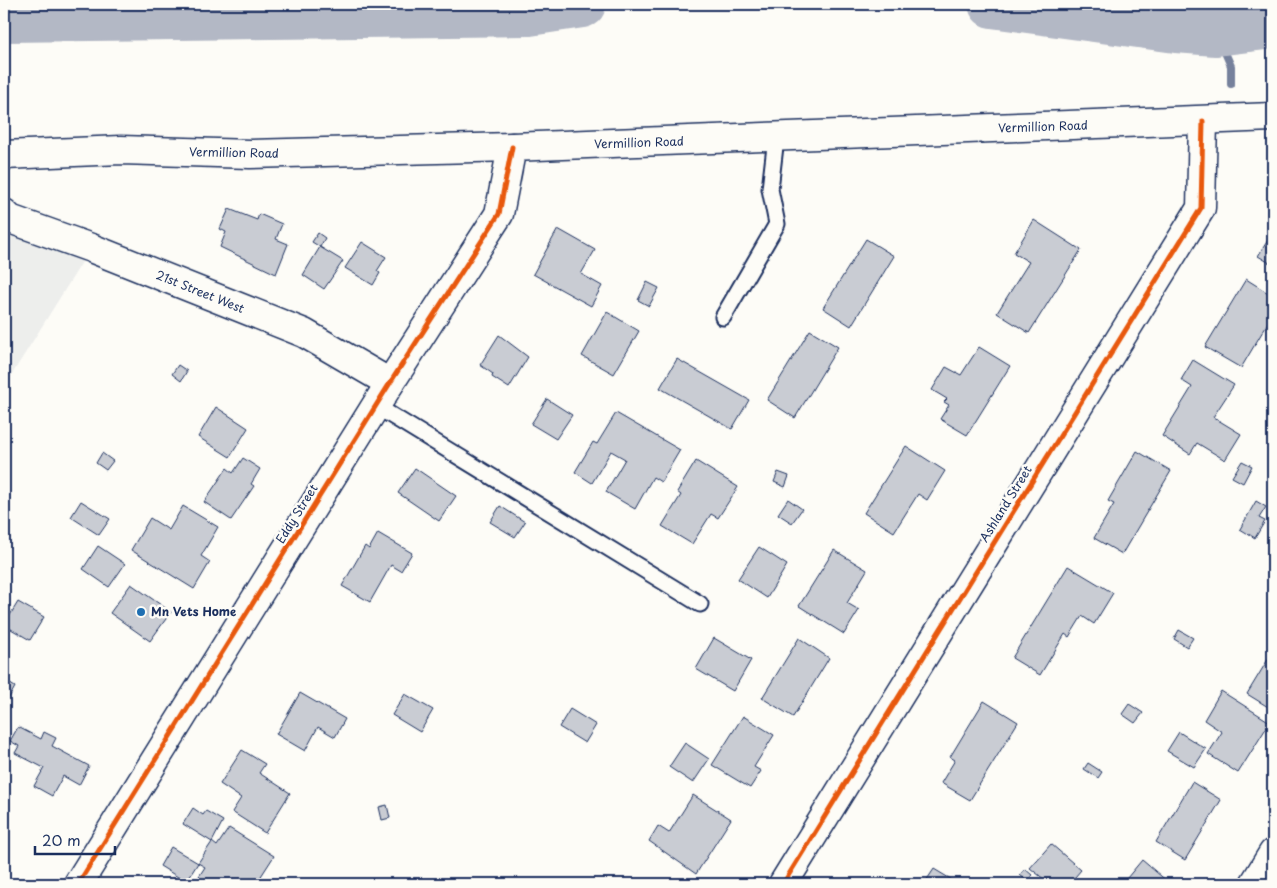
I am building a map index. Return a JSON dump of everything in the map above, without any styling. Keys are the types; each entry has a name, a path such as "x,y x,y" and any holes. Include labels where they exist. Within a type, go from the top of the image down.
{"street":[{"name":"Vermillion Road","path":"4,155 122,150 250,154 512,147 1273,117"},
{"name":"Ashland Street","path":"783,884 1201,208 1203,121"},
{"name":"Eddy Street","path":"78,884 376,406 499,214 512,147"},
{"name":"21st Street West","path":"6,218 91,248 304,333 390,384"},
{"path":"1254,884 1273,853"}],"lane":[{"path":"723,317 777,224 770,189 776,138"},
{"path":"376,406 700,604"}],"shaded area":[{"path":"4,4 582,4 529,12 4,18"},
{"path":"992,4 1273,4 1273,25 1216,32 1176,29"},
{"path":"4,213 91,248 4,387"}],"building":[{"path":"229,209 257,220 259,214 282,224 276,239 288,244 276,274 220,247 226,232 220,229"},
{"path":"1034,220 1081,250 1029,333 997,313 1029,262 1014,253"},
{"path":"558,229 595,250 581,274 602,286 591,306 533,274"},
{"path":"1273,232 1273,265 1258,256"},
{"path":"318,233 325,238 320,247 312,242"},
{"path":"866,239 894,256 851,326 823,308"},
{"path":"362,242 386,257 377,271 380,273 373,285 345,268"},
{"path":"320,247 343,261 324,289 303,275"},
{"path":"1246,279 1273,296 1273,314 1241,368 1205,347"},
{"path":"647,282 659,288 649,306 638,300"},
{"path":"607,312 639,331 614,374 582,356"},
{"path":"810,330 838,347 795,418 767,400"},
{"path":"499,335 528,357 509,388 492,377 493,374 480,365"},
{"path":"979,347 1010,366 967,435 940,419 949,405 944,402 947,399 932,390 946,367 961,375"},
{"path":"677,359 749,400 732,429 660,388"},
{"path":"1193,360 1234,385 1213,417 1241,434 1225,460 1197,443 1190,454 1162,436 1192,387 1181,380"},
{"path":"178,365 187,371 181,381 172,374"},
{"path":"547,399 572,415 556,439 531,424"},
{"path":"216,407 248,428 230,457 198,437"},
{"path":"616,413 680,450 661,482 653,477 635,509 606,492 625,459 611,451 592,483 575,472 593,442 597,444"},
{"path":"906,446 945,471 927,500 918,494 894,532 864,513"},
{"path":"1137,451 1171,471 1122,554 1094,538 1114,504 1108,501"},
{"path":"102,453 113,461 106,470 96,463"},
{"path":"243,458 260,469 251,484 254,486 231,520 204,502 227,468 233,473"},
{"path":"696,461 738,487 718,518 711,514 692,544 662,526 681,495 677,492"},
{"path":"1242,461 1252,466 1243,483 1232,477"},
{"path":"415,468 456,496 439,521 398,493"},
{"path":"778,472 789,476 785,487 774,482"},
{"path":"788,499 802,509 792,523 778,514"},
{"path":"81,501 110,519 99,535 71,517"},
{"path":"1256,501 1266,507 1259,518 1265,521 1255,538 1240,529"},
{"path":"183,506 218,527 201,556 210,562 194,589 131,550 150,518 169,530"},
{"path":"500,506 525,522 515,537 490,522"},
{"path":"378,533 412,553 401,571 391,565 370,602 342,586 365,546 369,549"},
{"path":"98,546 125,564 109,587 83,569"},
{"path":"759,547 787,565 767,598 738,579"},
{"path":"834,550 867,570 847,603 859,610 844,634 799,606"},
{"path":"1068,566 1113,593 1094,624 1082,616 1069,637 1065,634 1040,675 1012,658"},
{"name":"Mn Vets Home","path":"131,584 171,612 150,641 110,613"},
{"path":"18,602 44,617 30,640 4,625"},
{"path":"1179,630 1193,638 1187,647 1174,639"},
{"path":"714,638 751,660 733,691 696,669"},
{"path":"799,638 829,658 793,717 762,698"},
{"path":"1273,651 1273,710 1247,694"},
{"path":"4,680 15,687 4,707"},
{"path":"1221,691 1270,722 1238,773 1208,754 1222,732 1204,720"},
{"path":"300,693 345,719 335,737 318,727 305,751 276,734"},
{"path":"405,694 433,710 420,732 392,715"},
{"path":"984,701 1018,722 970,800 941,783 955,760 950,757"},
{"path":"1129,704 1143,713 1135,723 1122,714"},
{"path":"570,709 596,725 585,743 559,727"},
{"path":"743,716 774,735 754,767 761,771 750,788 712,765"},
{"path":"18,727 41,739 44,732 56,738 52,746 89,766 79,785 63,776 52,796 34,786 44,768 15,753 19,746 10,741"},
{"path":"1179,732 1206,749 1194,767 1167,751"},
{"path":"685,743 709,759 693,783 669,767"},
{"path":"242,750 265,764 259,773 290,793 265,833 232,812 241,798 220,784"},
{"path":"1088,763 1102,772 1098,778 1084,769"},
{"path":"1192,782 1221,800 1185,860 1156,842"},
{"path":"693,795 731,819 696,874 649,841 658,826 669,833"},
{"path":"387,805 390,818 382,820 379,807"},
{"path":"193,808 203,815 206,811 223,821 212,842 183,824"},
{"path":"229,828 274,856 256,884 194,884 205,867 198,863 212,842 217,846"},
{"path":"1051,844 1081,870 1069,884 1050,884 1030,868"},
{"path":"171,847 198,863 186,882 160,866"},
{"path":"1142,860 1168,882 1167,884 1122,884"},
{"path":"934,869 959,884 924,884"},
{"path":"1025,869 1032,875 1027,881 1020,875"}],"waterway":[{"path":"4,18 529,12 582,4"},
{"path":"992,4 1176,29 1216,32 1273,25"},
{"path":"1216,32 1231,66 1231,84"}],"cycle path":[{"path":"783,884 1201,208 1203,121"},
{"path":"78,884 390,383 499,214 512,147"}],"place":[{"name":"Mn Vets Home","path":"141,612"}]}
